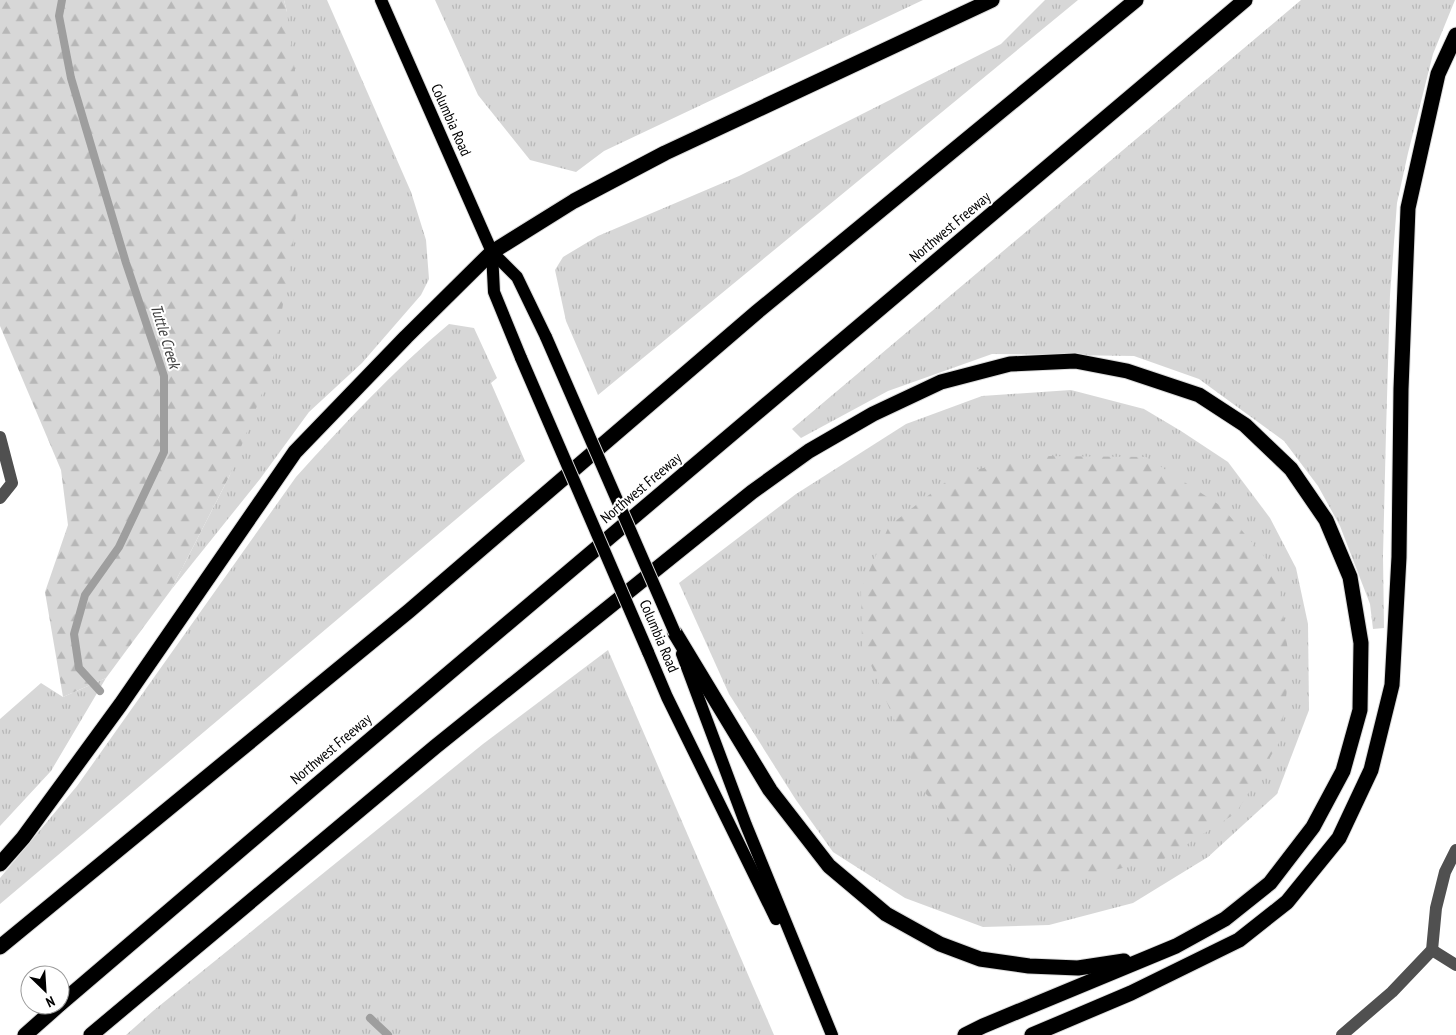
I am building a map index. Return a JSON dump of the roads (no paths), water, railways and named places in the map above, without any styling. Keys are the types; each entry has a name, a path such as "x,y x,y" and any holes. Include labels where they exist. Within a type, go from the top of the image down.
{"highway":[{"path":"0,864 23,838 121,704 295,452 406,337 492,252 574,201 665,153 992,0"},
{"path":"0,946 409,611 758,312 1136,0"},
{"name":"Northwest Freeway","path":"70,996 313,788 1246,0"},
{"path":"1032,1035 1131,993 1240,940 1287,902 1339,838 1371,770 1392,685 1399,557 1401,389 1408,208 1438,74 1456,35"},
{"path":"92,1035 435,747 752,492 809,451 873,414 941,382 1010,364 1075,360 1126,371 1198,395 1245,425 1291,468 1326,520 1350,577 1361,642 1360,710 1343,771 1313,828 1270,883 1224,919 1176,946 965,1035"},
{"path":"675,633 770,790 829,866 886,914 940,944 980,959 1029,966 1078,968 1150,957"},
{"name":"Northwest Freeway","path":"24,1035 48,1015"}],"main road":[{"name":"Columbia Road","path":"381,0 492,252 494,292 671,705 832,1035"},
{"name":"Columbia Road","path":"492,252 517,277 546,337 675,633 746,825 826,1022"}],"lane":[{"path":"0,437 12,482 0,498"},
{"path":"1342,1035 1392,992 1432,950 1436,908 1445,872 1456,850"},
{"path":"1432,950 1456,965"}],"waterway":[{"name":"Tuttle Creek","path":"62,0 59,16 71,78 126,263 164,376 164,452 119,547 85,595 74,634 79,668 100,691"},
{"name":"Tuttle Creek","path":"370,1018 388,1035"}]}
